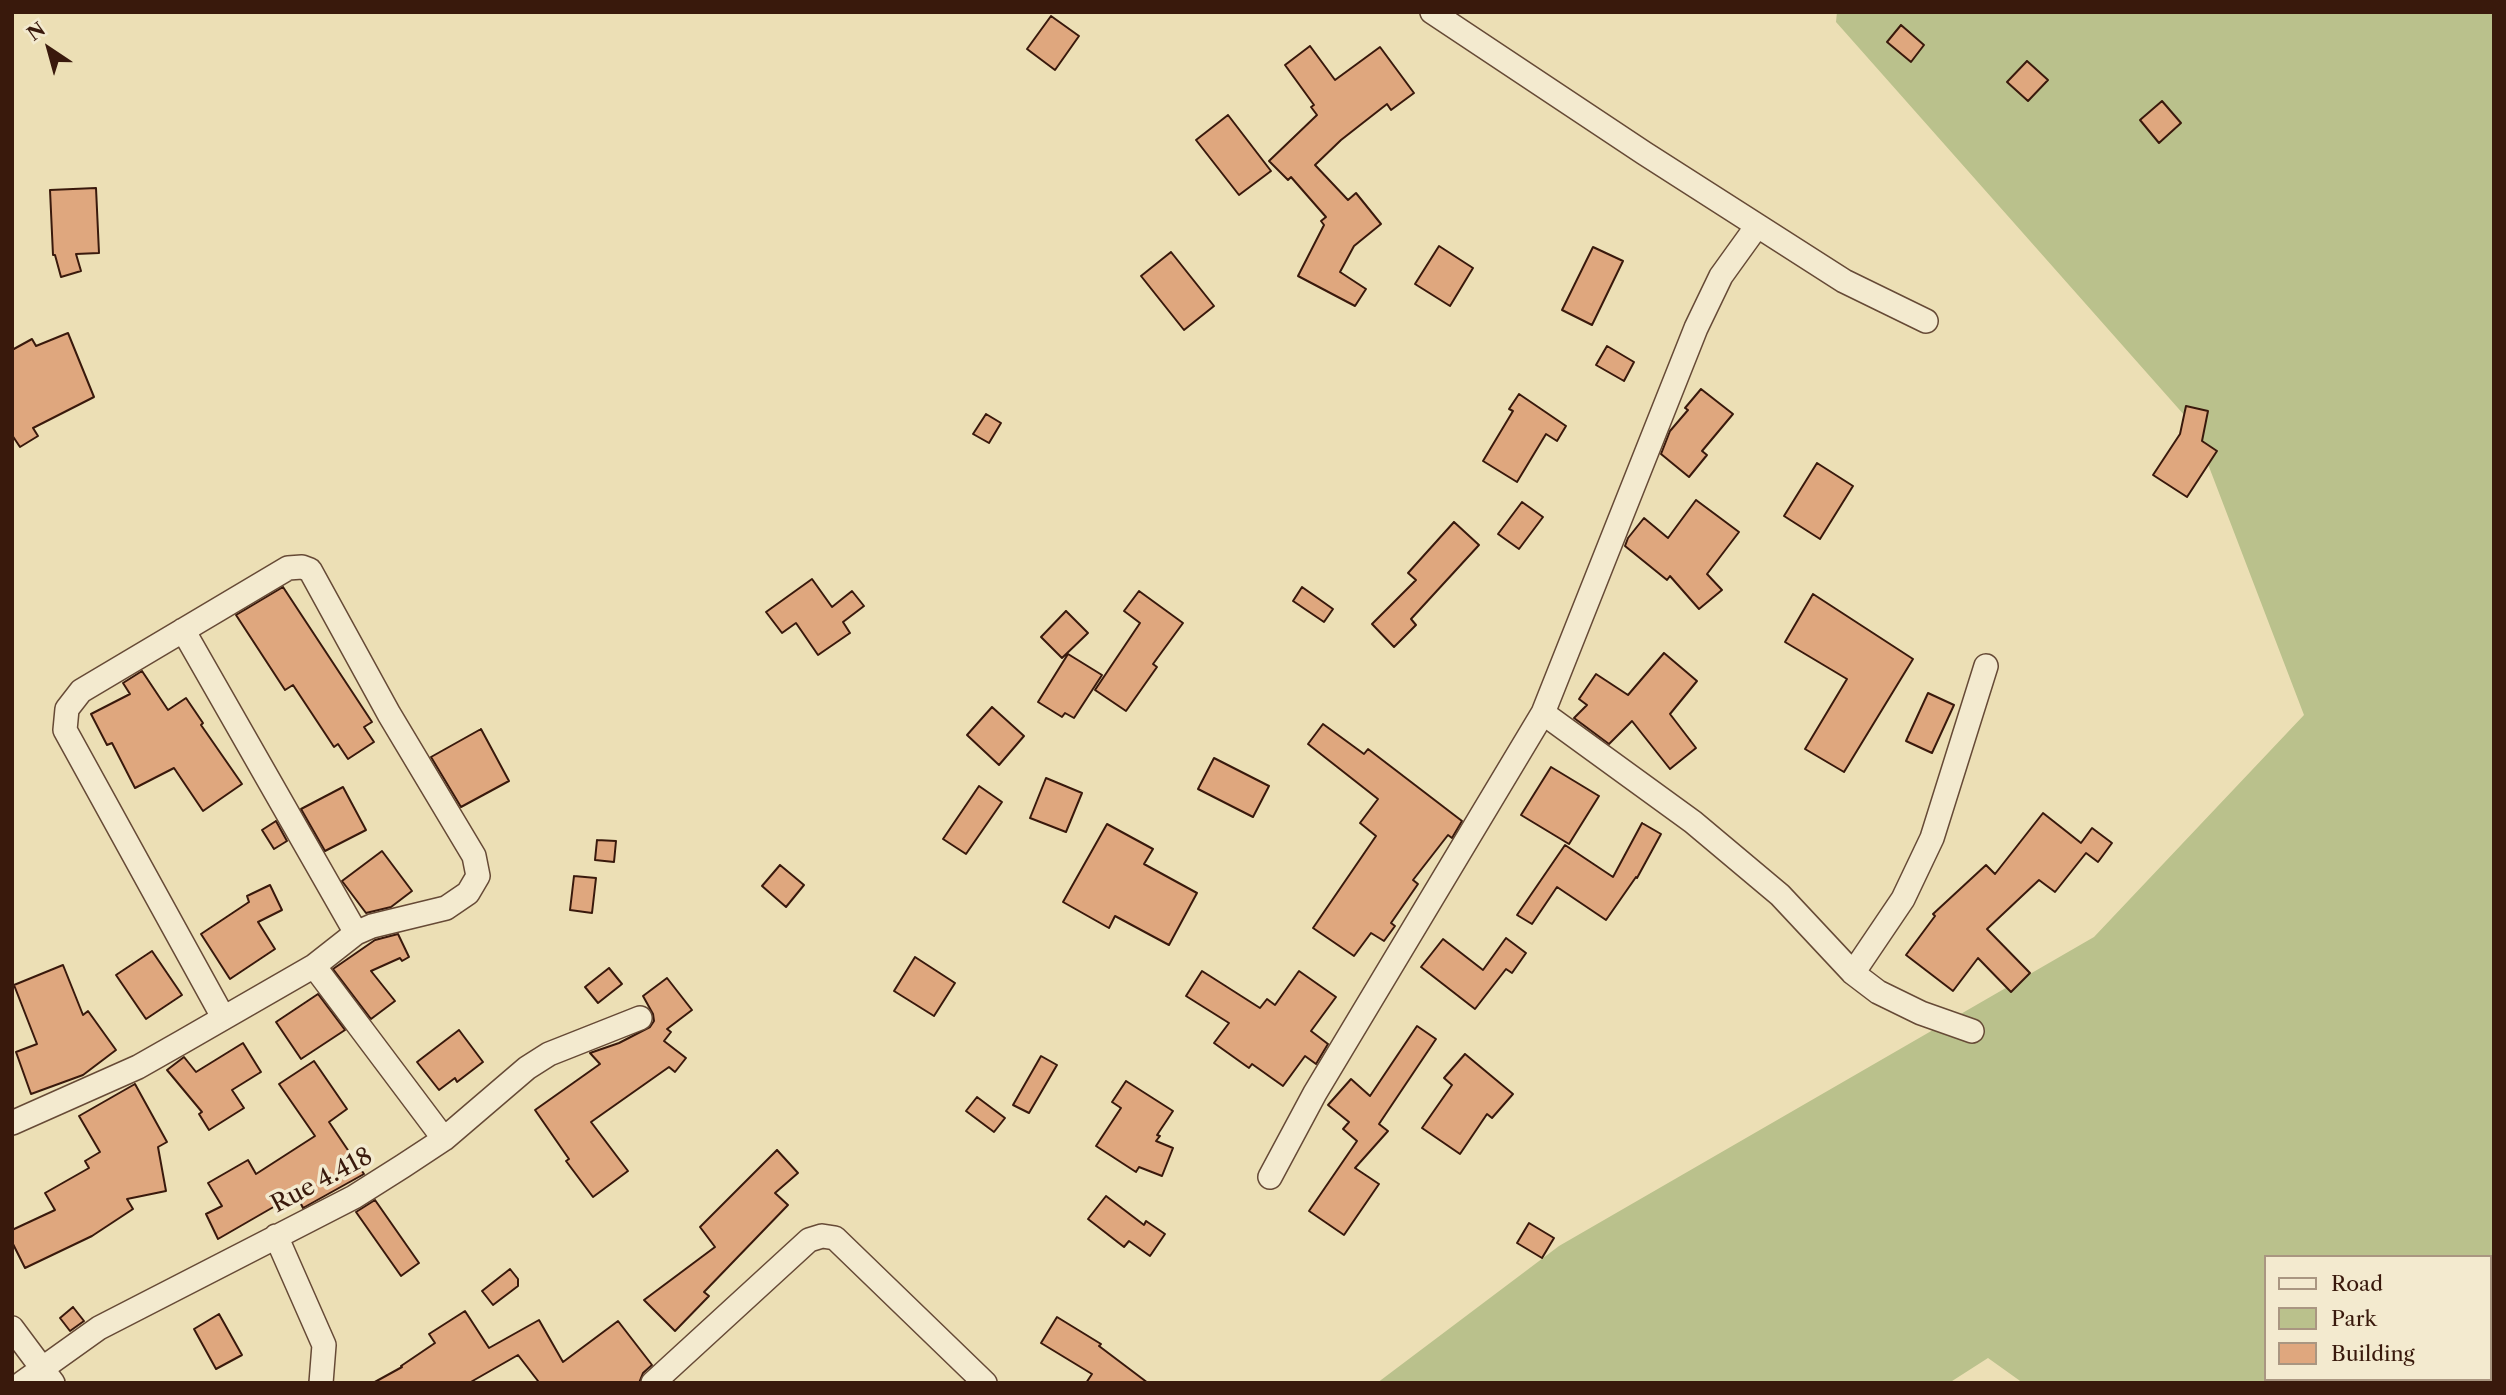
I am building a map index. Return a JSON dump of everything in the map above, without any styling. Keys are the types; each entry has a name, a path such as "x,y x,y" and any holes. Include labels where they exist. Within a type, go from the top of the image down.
{"street":[{"path":"1432,12 1844,281 1926,321"},
{"path":"1270,1177 1315,1093 1543,713 1696,328 1720,275 1757,226"},
{"path":"12,1123 138,1066 314,966 356,933 372,926 446,908 468,893 478,876 474,856 389,714 310,570 302,567 288,568 81,691 67,709 65,730 223,1017"},
{"path":"183,631 356,933"},
{"path":"1853,973 1903,899 1932,838 1986,666"},
{"path":"1543,713 1713,838 1780,895 1853,973 1878,992 1921,1013 1972,1031"},
{"path":"314,966 444,1139"},
{"name":"Rue 4.418","path":"22,1383 47,1376 99,1328 354,1197 444,1139 527,1068 549,1054 640,1018"},
{"path":"276,1236 324,1345 321,1383"},
{"path":"653,1383 809,1240 821,1236 835,1238 985,1383"},
{"path":"12,1328 47,1376"}],"green space":[{"path":"1837,12 2494,12 2494,1383 2023,1383 1988,1358 1949,1383 1377,1383 1559,1246 2094,937 2304,715 2193,425 1836,22"}],"building":[{"path":"1051,16 1079,36 1055,70 1027,49"},
{"path":"1901,25 1924,45 1911,62 1887,42"},
{"path":"1310,46 1335,80 1380,47 1414,93 1391,110 1387,104 1341,140 1315,165 1348,200 1356,193 1381,224 1354,246 1340,272 1366,289 1355,306 1298,276 1324,225 1321,221 1326,217 1291,177 1288,180 1269,161 1317,115 1311,107 1314,105 1285,65"},
{"path":"2027,61 2048,80 2028,101 2007,82"},
{"path":"2162,101 2181,123 2159,143 2140,120"},
{"path":"1228,115 1271,171 1239,195 1196,140"},
{"path":"96,188 99,253 76,254 81,271 61,277 53,255 50,190"},
{"path":"1439,246 1473,268 1450,306 1415,284"},
{"path":"1593,247 1623,261 1592,325 1562,310"},
{"path":"1171,252 1214,306 1184,330 1141,276"},
{"path":"68,333 94,397 33,428 38,436 20,447 12,435 12,350 32,339 36,346"},
{"path":"1607,346 1634,362 1624,381 1596,365"},
{"path":"1701,389 1733,414 1702,451 1707,455 1689,477 1661,454 1670,431"},
{"path":"1519,394 1566,426 1557,441 1546,434 1517,482 1483,461 1513,411 1509,409"},
{"path":"2186,406 2208,411 2202,441 2217,451 2187,497 2153,475 2180,434"},
{"path":"986,414 1001,423 989,443 973,434"},
{"path":"1817,463 1853,486 1820,539 1784,516"},
{"path":"1696,500 1739,532 1707,574 1722,590 1699,609 1670,576 1667,580 1625,546 1644,518 1668,538"},
{"path":"1522,502 1543,517 1519,549 1498,534"},
{"path":"1454,522 1479,545 1411,619 1416,625 1394,647 1372,624 1416,580 1408,573"},
{"path":"812,579 832,607 852,591 864,606 843,622 850,633 818,655 796,623 782,633 766,612"},
{"path":"283,587 372,722 364,727 374,742 348,759 338,744 334,747 293,685 285,690 236,615"},
{"path":"1302,587 1333,609 1324,622 1293,601"},
{"path":"1139,591 1183,623 1153,664 1157,667 1126,711 1095,690 1140,623 1124,611"},
{"path":"1813,594 1913,659 1844,772 1805,749 1847,679 1785,642"},
{"path":"1066,611 1088,633 1062,658 1041,637"},
{"path":"1664,653 1697,681 1670,714 1696,748 1670,769 1632,721 1609,744 1574,718 1587,705 1579,699 1596,674 1628,695"},
{"path":"1068,654 1102,675 1074,718 1065,713 1062,717 1038,702"},
{"path":"142,671 168,710 186,698 203,723 201,725 242,784 203,811 174,768 135,788 112,743 107,745 91,714 130,694 123,683"},
{"path":"1928,693 1954,705 1932,753 1906,741"},
{"path":"992,707 1024,736 999,765 967,735"},
{"path":"1323,724 1364,754 1368,749 1462,821 1452,838 1448,835 1413,880 1418,884 1391,923 1395,926 1384,941 1371,933 1354,956 1313,928 1376,836 1360,823 1378,799 1308,744"},
{"path":"481,729 509,781 461,807 431,757"},
{"path":"1214,758 1269,786 1253,817 1198,789"},
{"path":"1551,767 1599,796 1569,844 1521,815"},
{"path":"1046,778 1082,793 1066,832 1030,818"},
{"path":"979,786 1002,802 966,854 943,839"},
{"path":"343,787 366,830 325,851 301,809"},
{"path":"2043,813 2081,843 2092,828 2112,843 2098,862 2086,853 2055,892 2039,880 1987,929 2030,973 2011,992 1978,958 1953,991 1906,955 1935,916 1933,914 1986,865 1995,874"},
{"path":"276,821 287,841 274,849 262,830"},
{"path":"1642,823 1661,834 1637,878 1606,920 1557,887 1532,924 1517,915 1565,845 1613,877"},
{"path":"1107,824 1153,849 1144,864 1197,893 1169,945 1115,916 1109,928 1063,902"},
{"path":"597,840 616,841 614,862 595,860"},
{"path":"382,851 412,891 391,907 366,913 342,881"},
{"path":"780,865 804,885 786,907 762,886"},
{"path":"574,876 596,878 592,913 570,910"},
{"path":"270,885 282,910 258,922 275,949 230,979 201,934 249,902 247,896"},
{"path":"398,934 409,957 402,961 400,958 371,971 395,1001 371,1019 333,969 375,940"},
{"path":"1506,938 1526,953 1512,973 1506,969 1475,1009 1421,967 1443,939 1483,970"},
{"path":"152,951 182,995 146,1019 116,975"},
{"path":"915,957 955,983 934,1016 894,991"},
{"path":"63,965 83,1015 88,1011 116,1050 83,1075 31,1094 16,1052 37,1044 14,985"},
{"path":"609,968 622,984 598,1003 585,987"},
{"path":"1202,971 1260,1008 1267,999 1275,1005 1299,971 1336,997 1311,1031 1328,1044 1316,1064 1305,1056 1283,1086 1252,1064 1249,1068 1214,1043 1229,1023 1186,996"},
{"path":"667,978 692,1010 667,1029 671,1032 664,1041 686,1058 675,1072 669,1067 591,1122 628,1171 593,1197 566,1161 569,1159 535,1110 600,1064 590,1053 619,1043 650,1027 654,1021 653,1014 643,996"},
{"path":"318,994 345,1030 301,1059 276,1022"},
{"path":"1417,1026 1436,1039 1379,1124 1388,1131 1355,1168 1379,1184 1344,1235 1309,1211 1357,1141 1343,1129 1349,1122 1328,1105 1351,1079 1370,1096"},
{"path":"459,1030 483,1062 457,1082 455,1078 439,1090 417,1062"},
{"path":"243,1043 261,1072 232,1090 244,1108 209,1130 199,1114 202,1112 167,1070 184,1057 196,1072"},
{"path":"1465,1054 1513,1094 1492,1118 1487,1114 1460,1154 1422,1128 1452,1085 1444,1078"},
{"path":"1041,1056 1057,1065 1029,1113 1013,1105"},
{"path":"314,1061 347,1109 329,1122 364,1174 303,1208 296,1194 218,1239 206,1214 222,1206 208,1183 248,1160 256,1174 315,1136 279,1084"},
{"path":"1126,1081 1173,1111 1157,1135 1160,1136 1156,1141 1173,1148 1162,1176 1139,1167 1136,1172 1096,1146 1121,1108 1112,1102"},
{"path":"135,1084 167,1142 158,1147 166,1191 127,1199 133,1209 92,1236 25,1268 12,1242 12,1230 55,1210 45,1193 89,1168 85,1161 100,1152 79,1116"},
{"path":"977,1097 1005,1118 994,1132 966,1111"},
{"path":"777,1150 798,1173 775,1193 788,1205 704,1292 709,1296 675,1331 644,1300 715,1247 700,1227"},
{"path":"1106,1196 1144,1225 1146,1221 1165,1234 1150,1256 1129,1241 1124,1247 1088,1219"},
{"path":"375,1200 419,1263 401,1276 356,1212"},
{"path":"1529,1223 1554,1238 1542,1258 1517,1243"},
{"path":"510,1269 518,1279 518,1286 493,1305 482,1291"},
{"path":"73,1307 84,1321 70,1331 60,1318"},
{"path":"465,1311 489,1348 539,1320 563,1362 618,1321 652,1365 643,1373 639,1383 535,1383 538,1381 518,1355 469,1383 373,1383 402,1367 435,1343 429,1334"},
{"path":"219,1314 242,1355 216,1369 194,1329"},
{"path":"1057,1317 1101,1344 1099,1346 1148,1383 1086,1383 1092,1374 1041,1343"}]}
